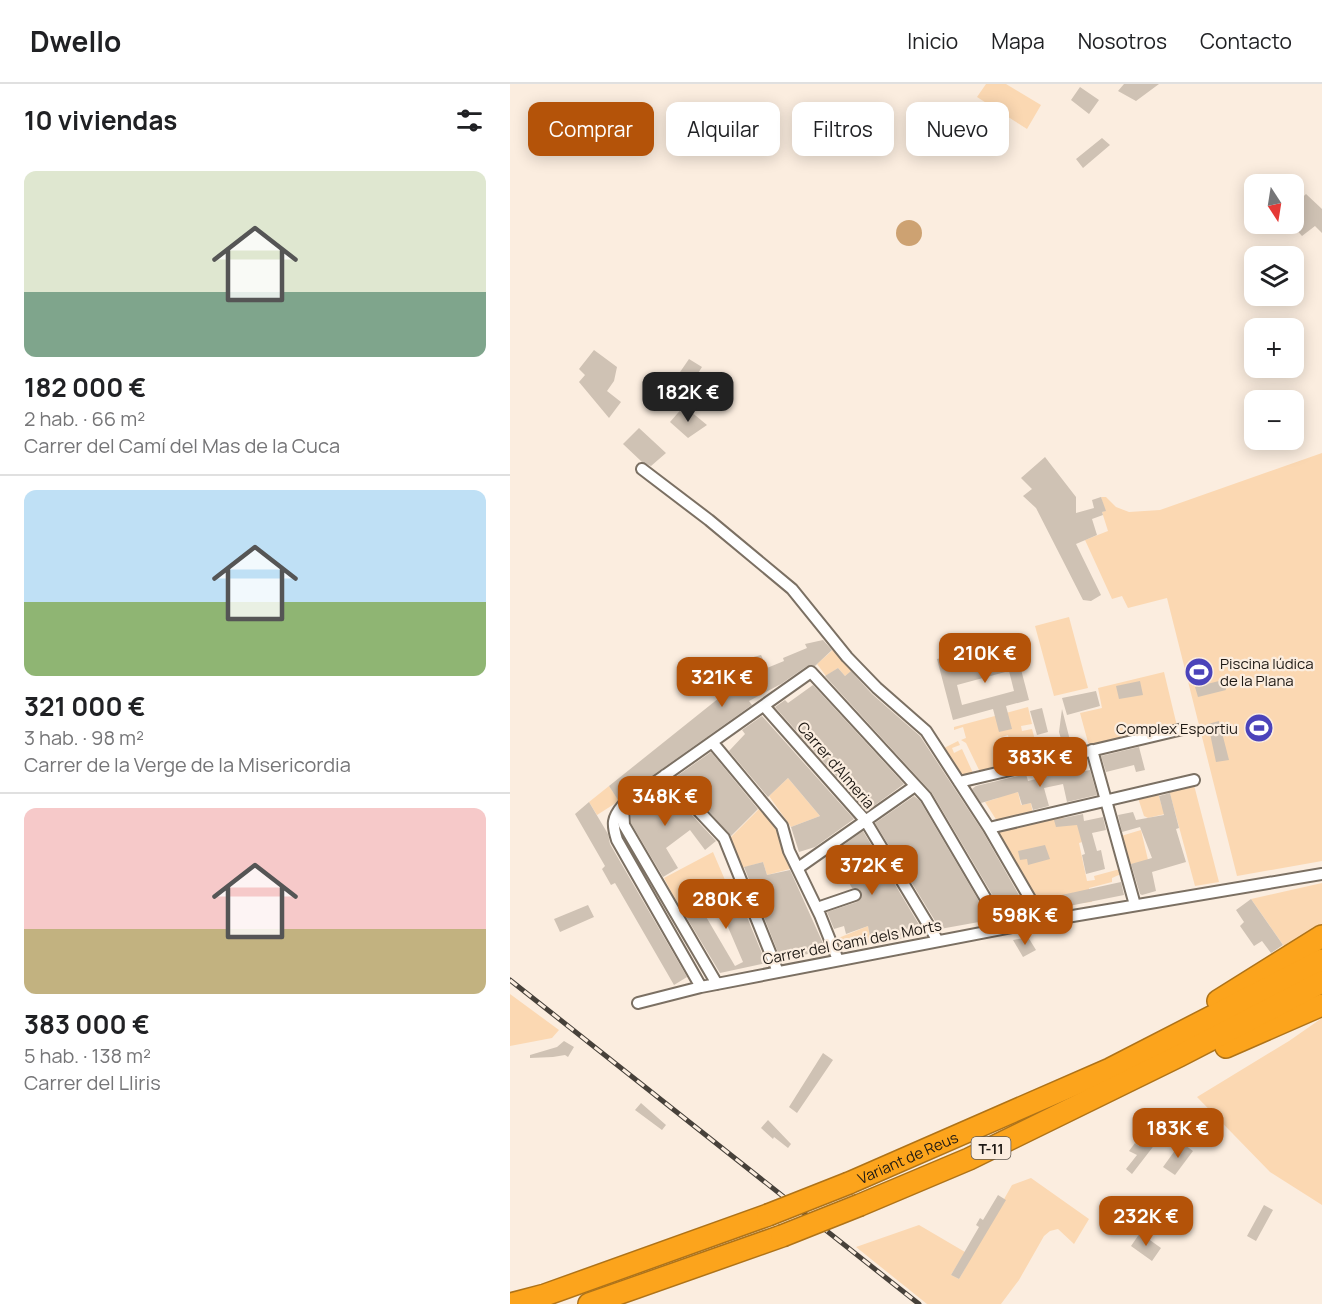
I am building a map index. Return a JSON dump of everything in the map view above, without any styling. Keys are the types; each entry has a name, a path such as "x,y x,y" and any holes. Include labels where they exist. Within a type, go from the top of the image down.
{"highway":[{"path":"1322,936 1166,1034 1120,1056 1115,1077 1143,1085 1184,1064 1322,1005"},
{"name":"Variant de Reus","path":"590,1304 782,1236 969,1159 1322,960"},
{"name":"Variant de Reus","path":"511,1304 768,1215 849,1183 1115,1077 1322,982"}],"street":[{"path":"642,469 709,520 792,589 847,657 877,688 926,731 989,828 1043,921"},
{"path":"701,987 617,840 623,805 811,672 926,797 1003,928"},
{"name":"Carrer d'Almeria","path":"764,706 865,820 938,941"},
{"path":"959,782 1183,729"},
{"path":"712,742 782,826 789,851 817,908 838,960"},
{"path":"1092,750 1135,905"},
{"path":"665,775 724,838 778,972"},
{"path":"989,828 1194,780"},
{"path":"798,868 915,786"},
{"path":"618,826 717,984"},
{"name":"Carrer del Camí dels Morts","path":"638,1003 701,987 1003,928 1322,874"},
{"path":"817,908 855,895"}],"shaded area":[{"path":"986,84 1006,84 1041,105 1027,129 1009,117 1009,102 985,102 977,97"},
{"path":"909,220 918,224 922,233 918,242 909,246 900,242 896,233 900,224"},
{"path":"1322,453 1322,861 1237,876 1167,598 1128,608 1122,596 1112,599 1085,540 1108,531 1102,512 1105,511 1101,497 1106,497 1116,507 1129,512 1160,510"},
{"path":"1069,617 1088,688 1054,696 1035,626"},
{"path":"835,648 854,669 845,676 838,668 826,676 817,664"},
{"path":"1164,672 1177,726 1089,746 1080,713 1102,708 1098,688"},
{"path":"1028,707 1032,724 1021,726 1022,731 1032,729 1040,758 1014,764 1008,735 1002,737 1009,764 980,772 966,743 961,740 966,738 963,727 954,730 954,727"},
{"path":"958,741 960,745 952,748 954,753 962,749 973,773 960,777 944,754 947,751 944,748"},
{"path":"788,778 820,816 791,827 769,796"},
{"path":"1194,785 1219,882 1195,886 1169,790"},
{"path":"609,786 619,801 597,815 589,802"},
{"path":"1018,792 1021,805 1031,803 1033,814 997,821 985,802 998,798 998,796"},
{"path":"1158,793 1162,807 1167,807 1169,813 1148,818 1144,816 1138,798"},
{"path":"760,808 775,825 790,869 767,875 763,862 742,868 730,838"},
{"path":"1070,815 1074,825 1080,824 1082,842 1079,843 1087,881 1095,880 1094,876 1120,869 1121,874 1112,878 1112,882 1089,888 1092,902 1081,903 1057,896 1059,908 1042,912 996,832 1063,816 1066,825 1072,823"},
{"path":"1141,830 1148,860 1128,865 1121,836"},
{"path":"713,852 725,880 678,905 664,878"},
{"path":"1322,883 1322,929 1286,949 1251,899"},
{"path":"868,926 871,942 841,950 836,939"},
{"path":"510,994 559,1030 552,1038 510,1046"},
{"path":"1322,1018 1322,1205 1270,1172 1197,1097 1289,1041"},
{"path":"1031,1178 1089,1219 1074,1244 1058,1229 1044,1236 1019,1280 1001,1304 927,1304 856,1247 919,1225 965,1252 951,1275 959,1279 1012,1185"}],"building":[{"path":"1124,84 1159,84 1136,101 1118,91"},
{"path":"1080,87 1099,100 1089,114 1071,100"},
{"path":"1102,138 1110,145 1083,168 1076,159"},
{"path":"1306,194 1322,209 1322,233 1315,226 1302,236 1300,234 1304,234 1304,196"},
{"path":"594,350 617,367 614,381 607,391 621,402 609,418 579,382 585,375 579,369"},
{"path":"689,359 702,367 691,384 678,375"},
{"path":"684,406 707,425 688,438 670,422"},
{"path":"639,428 666,453 651,466 642,462 623,444"},
{"path":"1045,457 1076,497 1076,513 1094,508 1092,500 1101,497 1106,511 1102,512 1103,515 1092,519 1097,535 1076,544 1101,595 1091,601 1083,600 1036,508 1023,496 1032,489 1021,478"},
{"path":"1012,635 1029,700 1006,706 1012,729 999,732 993,709 953,720 937,659 950,656 952,664 1003,650 1000,638","holes":["1009,671 1014,691 962,705 957,685"]},
{"path":"823,640 832,650 815,666 807,666 781,684 749,701 752,705 618,800 609,786 724,694 709,678 724,665 761,655 767,668 807,648 805,644"},
{"path":"838,668 845,676 851,671 872,694 920,736 983,832 1024,904 1016,912 1018,916 1006,918 932,793 825,676"},
{"path":"1223,680 1226,690 1198,697 1195,687"},
{"path":"1140,681 1143,695 1119,699 1116,686"},
{"path":"813,685 904,784 867,811 775,707 785,700 788,703"},
{"path":"1096,691 1100,706 1067,715 1062,698"},
{"path":"1042,708 1048,732 1037,735 1030,711"},
{"path":"1062,709 1072,748 1064,749 1059,732"},
{"path":"762,716 854,819 815,847 799,852 791,827 820,816 788,778 768,797 729,751 745,734 742,730"},
{"path":"1219,721 1229,760 1216,762 1208,724"},
{"path":"1139,747 1145,770 1136,772 1134,765 1106,772 1101,756"},
{"path":"711,752 758,809 731,836 677,776"},
{"path":"1080,768 1085,771 1090,770 1097,795 1067,802 1063,784 1044,788 1049,806 1033,810 1031,803 1022,805 1018,792 981,803 972,789 976,786 1026,774 1028,781"},
{"path":"664,785 716,841 705,850 690,830 666,848 678,868 663,877 631,823 631,809"},
{"path":"1170,793 1179,828 1176,829 1186,862 1152,872 1156,891 1142,895 1131,864 1152,858 1140,827 1122,832 1118,815 1133,812 1136,820 1164,815 1159,796"},
{"path":"914,796 920,801 990,920 940,929 875,823"},
{"path":"589,802 608,834 610,844 687,977 674,985 615,883 611,885 602,869 605,866 575,814"},
{"path":"1083,814 1084,821 1103,817 1106,830 1092,833 1097,851 1101,850 1105,869 1086,874 1082,855 1085,854 1077,825 1056,827 1054,820"},
{"path":"863,831 924,933 900,939 898,937 871,942 868,926 846,934 844,926 834,929 827,912 857,902 862,896 859,889 852,888 832,853"},
{"path":"1045,845 1050,859 1028,865 1027,859 1020,860 1018,851"},
{"path":"763,862 767,875 790,870 826,950 781,960 744,867"},
{"path":"1121,882 1124,895 1059,908 1057,896"},
{"path":"733,883 766,963 720,973 679,905 695,898 735,966 743,962 712,890"},
{"path":"1251,899 1283,945 1271,953 1262,941 1254,946 1240,926 1244,922 1236,910"},
{"path":"588,905 594,917 560,932 554,919"},
{"path":"1028,937 1036,950 1023,957 1013,940"},
{"path":"564,1041 574,1047 568,1057 565,1055 530,1058 530,1055 557,1047"},
{"path":"823,1053 833,1060 797,1113 789,1107"},
{"path":"641,1103 666,1125 662,1130 635,1110"},
{"path":"768,1120 791,1144 788,1148 761,1128"},
{"path":"1151,1132 1159,1139 1132,1174 1126,1169 1137,1155 1129,1151 1135,1143 1139,1146"},
{"path":"1181,1142 1193,1151 1175,1175 1163,1167"},
{"path":"998,1195 1006,1200 959,1279 951,1275 979,1227 976,1225 980,1218 983,1220"},
{"path":"1264,1205 1273,1210 1256,1241 1247,1236"},
{"path":"1140,1233 1161,1248 1152,1261 1131,1246"}],"railway":[{"path":"510,980 919,1304"}],"place":[{"name":"Piscina lúdica de la Plana","path":"1199,672"},
{"name":"Complex Esportiu","path":"1259,728"}]}
